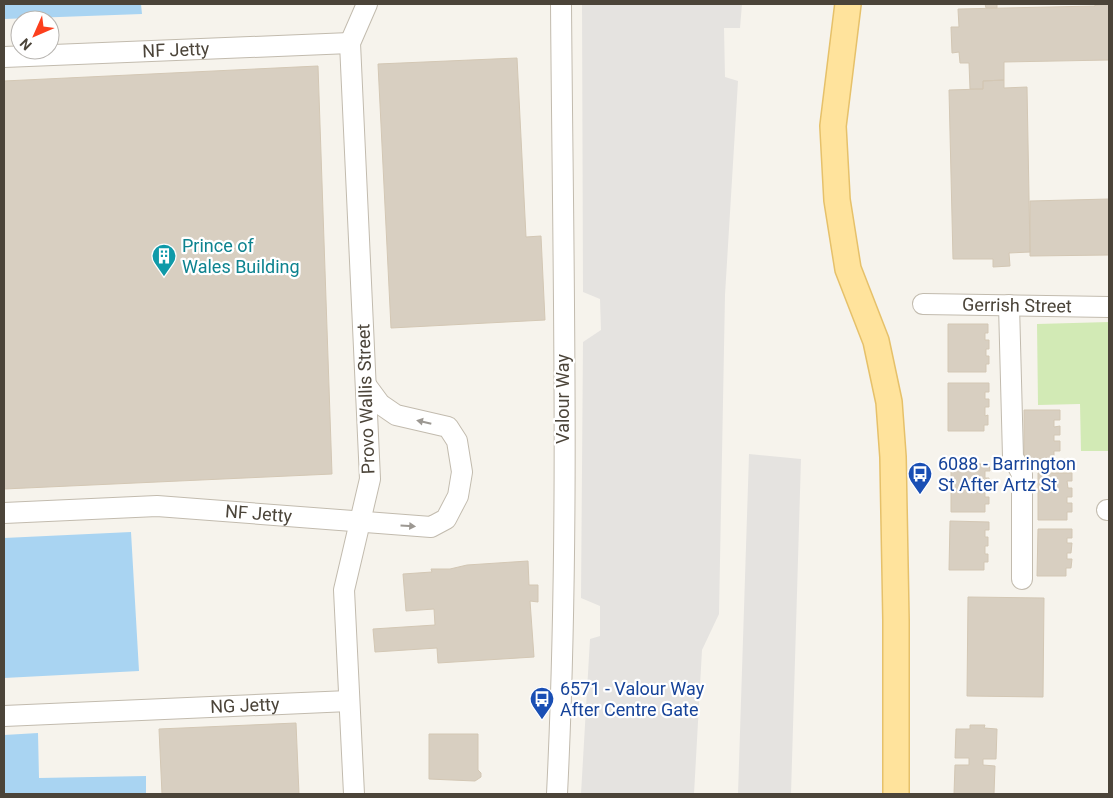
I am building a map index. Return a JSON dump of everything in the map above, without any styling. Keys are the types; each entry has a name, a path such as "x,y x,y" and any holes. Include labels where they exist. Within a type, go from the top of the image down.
{"main road":[{"path":"848,4 833,126 837,200 848,270 876,341 889,402 893,476 896,794"},
{"path":"880,794 887,759 896,731"}],"street":[{"name":"Provo Wallis Street","path":"354,794 344,590 370,480 350,43 367,4"},
{"name":"Valour Way","path":"557,794 563,625 563,311 560,4"},
{"name":"NF Jetty","path":"4,57 350,43"},
{"name":"Gerrish Street","path":"923,304 1109,306"},
{"path":"1009,305 1013,457 1022,474 1022,579"},
{"name":"NF Jetty","path":"4,513 157,506 430,527 446,519 458,496 462,472 457,441 448,427 396,415 380,404 366,385"},
{"name":"NG Jetty","path":"4,716 349,701"}],"green space":[{"path":"1109,322 1109,451 1081,451 1080,404 1038,405 1037,324"}],"shaded area":[{"path":"582,4 742,4 740,28 724,28 725,77 738,81 725,295 719,614 702,650 694,794 581,794 590,639 600,636 600,606 581,598 583,342 601,330 600,299 583,292"},
{"path":"749,454 801,459 791,794 738,794"}],"water":[{"path":"4,4 141,4 142,14 60,17 60,10 10,10 10,19 4,19"},
{"path":"131,532 139,671 4,678 4,538"},
{"path":"38,733 39,778 146,776 146,794 4,794 4,735"}],"building":[{"path":"985,4 997,4 997,8 986,8"},
{"path":"1109,4 1109,60 1004,62 1004,80 983,81 983,89 970,89 969,63 960,63 959,52 952,53 951,27 959,27 958,9 1095,6"},
{"path":"517,58 526,237 541,236 545,320 391,328 378,64"},
{"name":"Prince of Wales Building","path":"318,66 332,474 4,489 4,81"},
{"path":"1004,80 1004,88 1027,87 1030,252 1009,253 1010,266 993,267 993,259 953,259 949,90 983,89 983,81"},
{"path":"1109,199 1109,255 1030,256 1030,201"},
{"path":"948,324 988,324 988,333 985,333 985,340 989,340 989,349 986,349 986,356 989,356 989,364 986,364 986,372 948,372"},
{"path":"948,383 989,383 989,392 985,392 985,399 989,399 989,407 985,407 985,416 988,415 988,425 984,425 984,431 948,431"},
{"path":"1024,410 1060,410 1060,420 1054,420 1054,427 1060,426 1060,435 1054,435 1054,441 1060,441 1060,451 1054,451 1054,459 1024,459"},
{"path":"951,464 989,464 990,471 985,471 985,478 989,478 989,488 985,488 985,497 989,497 989,504 985,504 985,512 951,512"},
{"path":"1038,473 1072,473 1072,481 1067,481 1068,488 1072,488 1072,497 1067,497 1067,503 1072,503 1072,512 1067,512 1067,520 1038,520"},
{"path":"950,521 989,522 989,530 985,530 985,537 988,537 988,546 985,546 985,554 988,554 988,562 984,562 984,570 949,570"},
{"path":"1038,529 1072,529 1072,538 1067,538 1067,543 1072,543 1071,553 1067,553 1067,559 1072,559 1071,568 1066,568 1066,576 1037,576"},
{"path":"528,561 529,585 538,585 538,602 530,601 534,657 438,663 437,648 375,652 373,629 435,625 434,609 406,611 403,574 432,572 431,569 450,569 467,565"},
{"path":"968,597 1044,598 1043,697 967,696"},
{"path":"296,723 299,794 162,794 159,729"},
{"path":"970,725 985,725 984,728 997,729 996,759 983,759 983,765 995,766 994,794 954,794 955,765 969,765 969,758 955,758 956,729 970,729"},
{"path":"429,734 478,734 478,770 481,773 481,777 475,781 429,779"}],"place":[{"name":"Prince of Wales Building","path":"164,277"},
{"name":"6088 - Barrington St After Artz St","path":"920,495"},
{"name":"6571 - Valour Way After Centre Gate","path":"542,720"}]}
